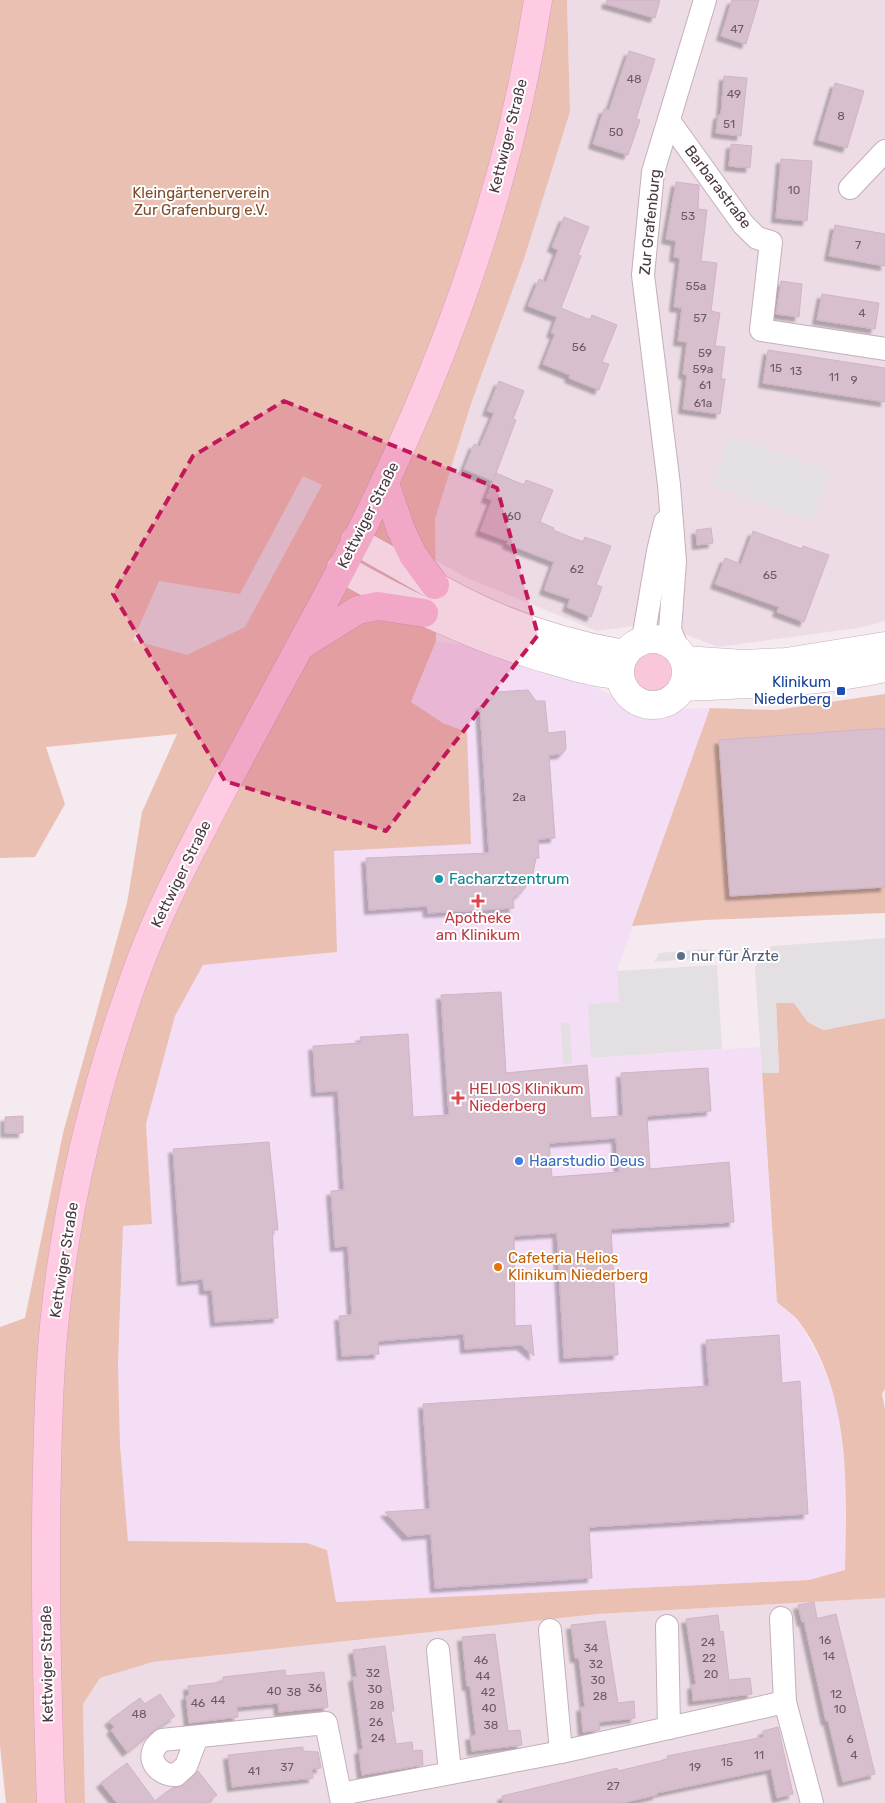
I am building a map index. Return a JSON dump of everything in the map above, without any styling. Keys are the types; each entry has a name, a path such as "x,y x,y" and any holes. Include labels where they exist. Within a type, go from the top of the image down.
{"main road":[{"name":"Kettwiger Straße","path":"51,1803 44,1568 49,1403 59,1280 77,1178 113,1040 139,964 176,879 355,541 425,395 466,286 513,123 534,31 538,0"},
{"path":"384,483 401,530 413,554 435,585"},
{"path":"297,649 358,610 378,606 424,613"}],"street":[{"name":"Zur Grafenburg","path":"681,655 670,630 675,561 643,275 653,172 704,0"},
{"name":"Barbarastraße","path":"669,120 743,224 757,238 771,242 761,330 885,350"},
{"path":"850,188 885,151"},
{"name":"Zur Grafenburg","path":"629,656 669,509"},
{"path":"355,541 457,598 553,638 582,647 629,656"},
{"path":"341,568 424,613 503,646 589,671 629,656 656,638 668,642 681,655 686,674 683,687 674,698 661,704 647,705 634,700 627,694 629,656"},
{"path":"681,655 743,664 786,662 885,646"},
{"path":"683,687 792,683 855,675 885,668"},
{"path":"781,1618 785,1702 812,1803"},
{"path":"667,1626 669,1728"},
{"path":"550,1630 561,1752"},
{"path":"438,1650 450,1774"},
{"path":"197,1737 326,1723 341,1798 561,1752 785,1702"}],"highlighted area":[{"path":"284,401 497,488 538,635 386,831 225,781 113,594 193,456"}],"shaded area":[{"path":"567,0 885,0 885,621 859,628 718,647 656,623 597,631 467,578 435,560 435,519 472,401 524,259 570,112"},
{"path":"730,435 830,472 811,522 712,485"},
{"path":"303,476 322,485 245,627 187,655 133,640 159,581 240,594"},
{"name":"HELIOS Klinikum Niederberg","path":"436,641 463,645 593,686 643,711 710,708 617,971 619,1002 592,1058 760,1047 777,1302 799,1322 821,1361 838,1407 847,1493 846,1570 809,1580 336,1602 327,1550 307,1543 128,1542 120,1445 118,1363 123,1226 152,1224 146,1124 175,1016 203,965 337,952 333,851 467,732 443,723 411,703"},
{"path":"885,938 885,1018 823,1030 808,1022 794,1003 776,1003 779,1073 762,1073 755,968 761,955 772,946"},
{"name":"nur für Ärzte","path":"708,949 703,958 654,962 659,953"},
{"path":"717,965 722,1049 591,1058 588,1004 619,1002 617,971"},
{"name":"HELIOS Klinikum Niederberg","path":"561,1023 570,1023 572,1063 563,1064"},
{"path":"885,1598 885,1803 85,1803 83,1704 100,1678 153,1662 598,1614"}],"green space":[{"name":"Kleingärtenerverein Zur Grafenburg e.V.","path":"0,0 567,0 570,112 524,259 472,401 435,519 436,641 411,702 443,723 467,732 471,844 334,851 337,952 203,965 175,1016 146,1124 152,1224 123,1226 118,1363 120,1445 128,1541 307,1543 327,1550 336,1602 809,1580 845,1570 845,1474 837,1410 829,1380 817,1350 798,1320 777,1302 762,1073 779,1072 776,1003 794,1003 808,1022 823,1030 885,1018 885,1389 882,1394 885,1409 885,1598 598,1614 153,1662 100,1678 83,1704 85,1803 6,1803 0,1746 0,1327 25,1318 63,1133 127,903 142,812 177,734 46,747 65,804 35,857 0,858"},
{"path":"885,694 885,728 719,740 730,896 885,887 885,913 704,920 632,926 710,708 776,710"}],"sand":[{"path":"652,647 661,649 669,654 674,662 676,671 674,680 669,688 661,693 652,695 643,693 635,688 630,680 628,671 630,662 635,654 643,649"}],"building":[{"path":"607,0 660,0 655,18 606,4"},
{"path":"732,0 759,0 746,44 721,36"},
{"path":"629,51 655,59 636,119 640,120 628,155 593,144 604,109 609,110"},
{"path":"724,76 747,78 741,136 716,133 718,115 721,115"},
{"path":"835,83 864,91 847,148 818,140"},
{"path":"731,144 752,146 750,168 729,166"},
{"path":"781,159 812,161 807,221 776,218"},
{"path":"676,182 699,185 698,209 707,210 701,261 717,263 711,311 720,313 715,346 725,347 721,379 725,379 720,414 683,409 687,375 683,374 687,342 678,341 682,308 674,307 680,258 674,257 676,241 666,239"},
{"path":"564,217 589,227 578,255 581,256 561,308 590,320 592,315 617,325 602,362 609,364 599,390 569,378 570,375 543,364 555,334 551,333 557,317 528,306 539,279 546,282 558,250 552,247"},
{"path":"835,225 885,234 885,266 829,256"},
{"path":"781,281 802,284 799,317 776,314"},
{"path":"822,294 879,303 875,329 817,320"},
{"path":"768,350 885,368 885,402 763,383"},
{"path":"499,381 524,391 513,419 516,420 493,481 464,469 474,444 480,446 494,413 487,411"},
{"path":"496,473 524,485 526,480 553,490 540,522 554,528 553,530 583,542 585,537 611,546 596,585 602,587 591,617 567,607 570,599 544,590 554,562 507,544 508,541 480,531 492,500 486,498"},
{"path":"711,528 713,543 697,545 696,530"},
{"path":"753,531 802,549 803,546 829,555 804,622 777,612 779,607 715,584 725,558 741,564"},
{"path":"528,690 536,701 545,701 548,733 565,731 566,749 562,754 549,755 555,838 538,839 539,858 536,858 532,878 521,893 513,898 514,908 428,913 427,906 369,910 366,858 489,853 480,706 488,704 496,692"},
{"path":"885,728 885,887 730,896 719,740"},
{"path":"501,992 506,1073 587,1065 591,1118 623,1116 621,1073 708,1068 711,1111 647,1116 650,1169 729,1162 734,1222 611,1229 618,1355 564,1358 557,1233 514,1236 515,1326 531,1325 534,1356 521,1345 465,1349 464,1334 378,1341 379,1354 342,1356 339,1316 352,1315 348,1246 335,1247 331,1191 344,1190 338,1091 316,1092 313,1046 361,1043 360,1037 408,1034 413,1117 449,1115 441,995","holes":["616,1138 619,1172 552,1177 549,1143"]},
{"path":"23,1116 23,1133 5,1133 5,1117"},
{"path":"269,1142 278,1230 272,1230 278,1318 215,1322 212,1290 204,1290 203,1279 182,1281 173,1149"},
{"path":"779,1335 782,1383 800,1381 808,1514 589,1527 592,1578 435,1588 431,1534 407,1536 385,1512 430,1509 423,1404 709,1386 706,1340"},
{"path":"814,1602 817,1618 815,1619 836,1614 875,1774 843,1782 828,1720 826,1721 804,1621 802,1622 798,1605"},
{"path":"718,1615 720,1632 723,1631 729,1680 750,1678 752,1694 693,1701 692,1685 696,1684 686,1619"},
{"path":"605,1621 618,1703 634,1701 635,1718 599,1722 600,1730 583,1732 581,1707 585,1707 579,1658 575,1658 571,1625"},
{"path":"495,1634 508,1731 520,1730 522,1745 472,1751 470,1736 476,1735 470,1686 467,1686 462,1637"},
{"path":"385,1646 394,1711 391,1711 396,1744 412,1742 413,1751 422,1750 423,1765 362,1775 359,1750 363,1749 353,1677 357,1677 353,1650"},
{"path":"285,1670 286,1676 324,1672 328,1707 279,1712 278,1703 237,1707 238,1717 189,1723 186,1696 189,1695 188,1686 223,1682 223,1677"},
{"path":"160,1694 175,1716 127,1752 111,1730 114,1727 109,1721 140,1698 145,1704"},
{"path":"778,1727 793,1794 777,1798 771,1769 657,1793 657,1795 622,1803 503,1803 502,1796 617,1768 618,1771 668,1759 667,1756 764,1737 763,1731"},
{"path":"303,1747 303,1751 318,1752 321,1768 312,1769 313,1778 232,1787 228,1755"},
{"path":"127,1763 155,1801 172,1788 185,1785 198,1771 217,1795 207,1803 117,1803 101,1783"}],"place":[{"name":"Klinikum Niederberg","path":"841,691"},
{"name":"Facharztzentrum","path":"439,879"},
{"name":"Apotheke am Klinikum","path":"478,901"},
{"name":"nur für Ärzte","path":"681,956"},
{"name":"HELIOS Klinikum Niederberg","path":"458,1098"},
{"name":"Haarstudio Deus","path":"519,1161"},
{"name":"Cafeteria Helios Klinikum Niederberg","path":"498,1267"}]}
